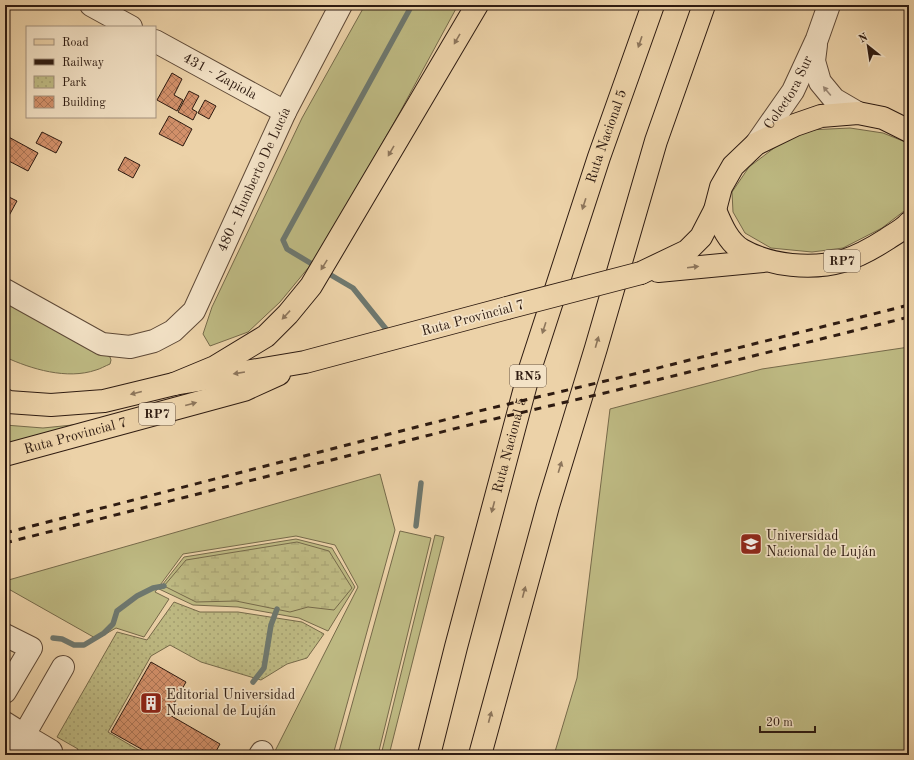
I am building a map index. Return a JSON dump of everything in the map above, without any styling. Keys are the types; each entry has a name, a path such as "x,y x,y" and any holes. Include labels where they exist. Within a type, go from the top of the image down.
{"main road":[{"path":"174,384 214,367 266,336 288,314 311,286 477,5"},
{"name":"Ruta Nacional 5","path":"429,755 456,647 530,369 599,157 653,5"},
{"path":"480,755 548,506 656,141 704,5"},
{"name":"RP7","path":"908,224 870,250 843,261 814,266 784,264 741,250 722,226 715,210 721,187 733,166 756,144 795,125 821,116 858,113 882,118 909,131"},
{"name":"Ruta Provincial 7","path":"641,273 687,251 701,237 715,210"},
{"name":"Ruta Provincial 7","path":"5,400 8,402 51,404 104,401 174,384 305,362 641,273 768,260"},
{"name":"Ruta Provincial 7","path":"5,455 244,390 305,362"}],"street":[{"path":"91,5 129,26"},
{"name":"480 - Humberto De Lucía","path":"5,290 102,344 130,347 154,341 173,331 194,311 285,112 341,5"},
{"name":"Colectora Sur","path":"756,144 793,91 817,39 829,5"},
{"name":"Colectora Sur","path":"817,39 814,61 820,82 834,99 858,113"},
{"name":"431 - Zapiola","path":"156,41 285,112"},
{"path":"5,635 31,648 8,680"},
{"path":"12,755 63,667"},
{"path":"5,723 51,751 48,755"}],"green space":[{"path":"365,5 458,5 400,112 318,256 280,302 248,332 210,346 203,334 212,307 302,118"},
{"path":"850,128 883,133 908,143 908,208 882,228 843,248 812,252 771,248 745,233 733,212 732,192 749,167 782,142 808,130"},
{"path":"5,302 110,357 110,364 98,370 73,374 49,372 26,366 5,357"},
{"name":"Universidad Nacional de Luján","path":"909,347 909,755 554,755 577,678 610,409 762,369"},
{"path":"82,424 5,449 5,425 43,428"},
{"path":"380,474 395,530 333,755 273,755 358,587 335,545 296,536 183,554 155,592 169,599 144,637 116,628 97,639 5,587 5,581"},
{"path":"400,531 431,538 378,755 338,755"},
{"path":"435,535 444,537 389,755 381,755"},
{"path":"296,539 332,548 355,587 328,631 299,618 238,607 193,605 159,589 184,557"},
{"path":"297,542 329,551 352,588 334,610 308,607 290,612 236,601 196,602 164,586 186,560"},
{"path":"174,602 200,612 238,612 302,622 324,634 307,658 287,664 261,680 201,662 170,645 151,656 108,732 147,755 75,755 78,749 57,737 117,632 147,640"}],"building":[{"path":"172,73 182,79 174,95 183,100 177,111 157,100"},
{"path":"189,91 199,96 192,109 197,112 193,120 178,112"},
{"path":"205,100 216,106 209,119 198,113"},
{"path":"169,116 192,129 183,146 159,134"},
{"path":"42,132 62,142 56,153 36,143"},
{"path":"5,135 38,153 28,171 5,159"},
{"path":"125,157 140,165 133,178 118,170"},
{"path":"5,195 17,201 5,223"},
{"name":"Editorial Universidad Nacional de Luján","path":"151,662 186,682 168,714 220,744 214,755 152,755 111,732"}],"waterway":[{"path":"317,267 287,249 283,240 412,5"},
{"path":"324,271 353,288 386,329"},
{"path":"416,526 421,483"},
{"path":"53,638 62,639 74,645 84,645 104,633 113,624 117,611 137,596 153,588 164,586"},
{"path":"253,682 264,668 271,625 277,609"}],"railway":[{"path":"5,533 479,411 618,378 909,305"},
{"path":"5,543 477,423 613,391 909,317"}],"place":[{"name":"Universidad Nacional de Luján","path":"751,544"},
{"name":"Editorial Universidad Nacional de Luján","path":"151,703"}]}
